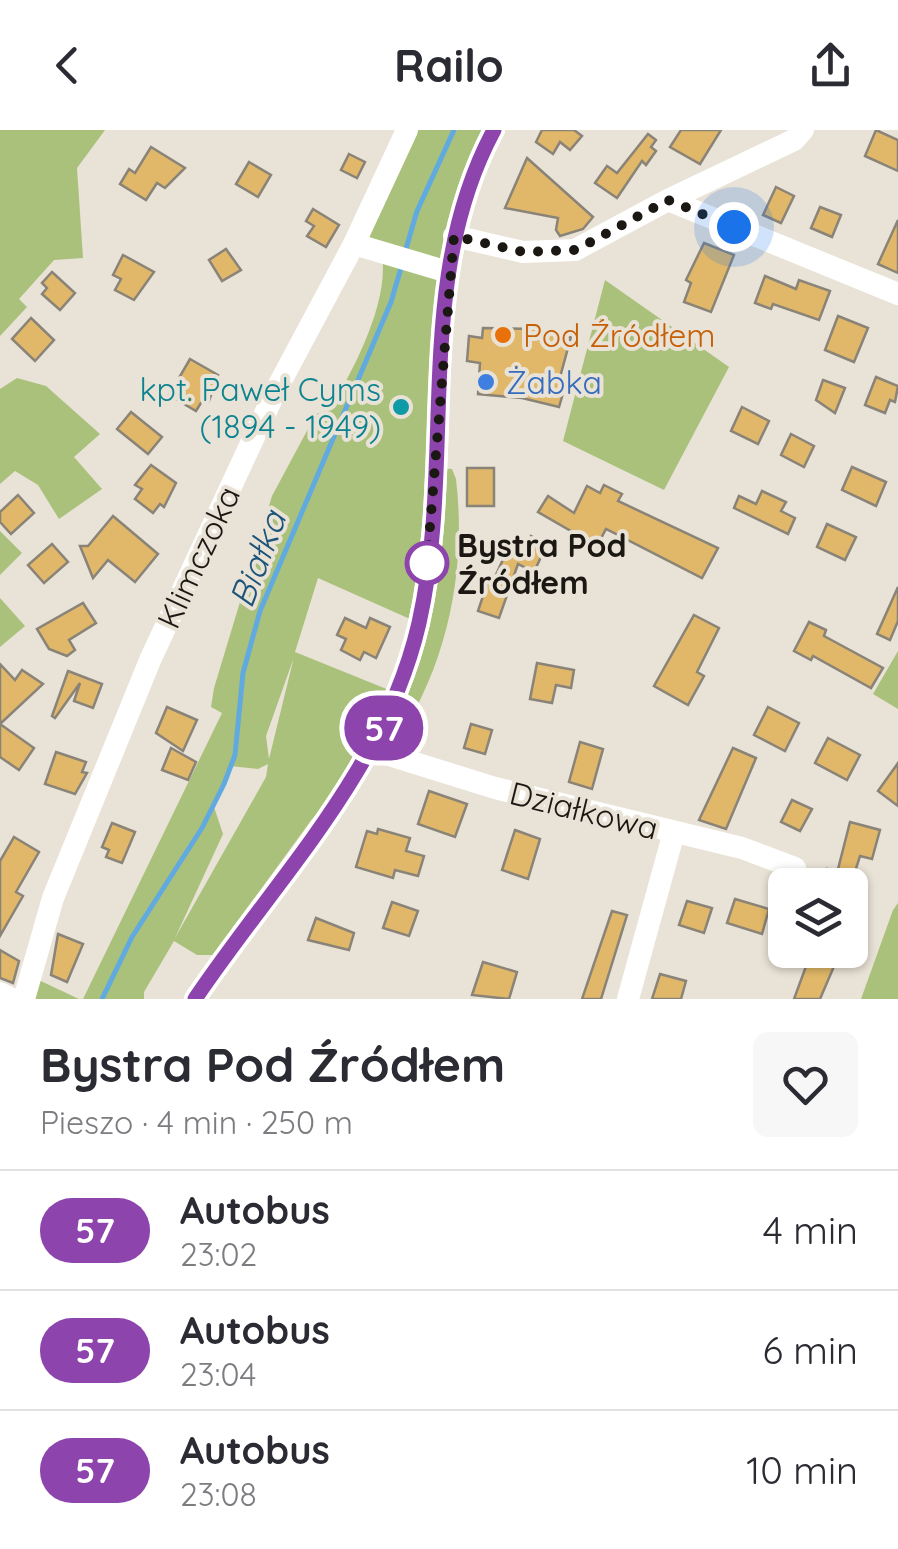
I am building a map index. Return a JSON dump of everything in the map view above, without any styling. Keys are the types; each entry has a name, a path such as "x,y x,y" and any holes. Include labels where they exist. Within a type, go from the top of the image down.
{"street":[{"name":"Klimczoka","path":"24,999 53,898 151,658 275,392 354,244 407,130"},
{"path":"196,999 346,794 373,750 402,679 425,587 439,270 454,236 476,162 494,130"},
{"path":"454,236 523,252 576,250 668,200 794,140 803,130"},
{"path":"668,200 898,294"},
{"path":"354,244 439,270"},
{"name":"Działkowa","path":"373,750 495,788 742,848 794,868"},
{"path":"628,999 674,832"},
{"path":"0,994 12,999"}],"green space":[{"path":"0,130 105,130 77,168 83,258 54,260 19,299 27,307 0,336"},
{"path":"407,130 494,130 460,212 435,468 452,469 459,514 455,584 440,652 412,716 393,746 373,750 419,623 318,578 295,652 389,690 337,796 312,819 213,955 197,955 174,941 144,992 144,999 83,999 222,713 211,707 214,688 272,496 316,414 329,410 339,394 376,312 383,270 381,252 354,244","holes":["293,661 269,759 266,736","268,764 266,777 175,938 223,834 214,807 230,766 258,769"]},
{"path":"605,280 729,367 664,490 563,441"},
{"path":"17,378 46,386 100,434 74,457 102,489 59,519 38,485 15,471 0,484 0,389"},
{"path":"0,531 22,553 0,575"},
{"path":"0,598 25,626 0,647"},
{"path":"898,651 898,709 873,694"},
{"path":"898,903 898,999 861,999 893,910"},
{"path":"28,975 79,999 24,999"}],"building":[{"path":"542,130 574,130 582,136 570,150 560,142 553,154 536,142"},
{"path":"681,130 721,130 700,164 670,147"},
{"path":"876,130 898,140 898,171 865,156"},
{"path":"648,134 656,140 651,147 656,151 646,165 642,161 617,198 595,183 607,166 617,173"},
{"path":"151,147 185,168 165,188 157,183 146,200 120,184 129,169 135,173"},
{"path":"349,154 365,162 357,178 341,170"},
{"path":"527,158 593,217 583,229 560,236 556,230 558,218 505,208"},
{"path":"249,162 271,175 258,197 236,184"},
{"path":"776,187 794,196 781,223 763,215"},
{"path":"820,207 841,215 832,237 811,228"},
{"path":"313,209 339,225 326,247 307,236 314,226 306,221"},
{"path":"898,220 898,273 878,264"},
{"path":"704,243 734,255 711,312 684,302 691,283 686,280"},
{"path":"226,249 241,270 222,281 209,260"},
{"path":"123,255 154,272 134,300 115,290 121,279 113,275"},
{"path":"52,272 75,293 60,310 42,294 47,288 42,283"},
{"path":"765,276 796,289 799,280 830,291 819,320 773,304 771,309 755,303"},
{"path":"838,316 868,328 854,362 825,350"},
{"path":"31,318 54,340 35,361 12,339"},
{"path":"483,328 541,329 571,337 559,381 566,383 559,407 522,398 478,394 480,363 467,361 469,336 482,338"},
{"path":"190,359 218,375 209,401 204,398 196,411 169,395"},
{"path":"876,377 898,386 895,402 890,400 885,413 865,405"},
{"path":"823,380 845,388 835,413 816,400"},
{"path":"742,407 769,421 758,444 731,431"},
{"path":"131,412 162,437 148,454 117,429"},
{"path":"791,434 814,446 804,467 781,455"},
{"path":"151,465 176,483 164,507 160,504 153,513 135,499 142,489 135,485"},
{"path":"852,467 886,482 876,506 842,490"},
{"path":"467,468 494,468 494,506 467,506"},
{"path":"604,485 622,494 618,501 718,548 702,578 606,529 597,546 538,512 548,496 574,513 587,486 600,493"},
{"path":"762,491 786,502 781,511 795,518 788,534 734,508 739,496 756,504"},
{"path":"18,495 34,513 11,534 0,522 0,512"},
{"path":"113,516 158,554 135,582 108,560 93,578 80,546 88,546"},
{"path":"827,524 856,537 845,560 817,547"},
{"path":"531,536 547,544 534,572 518,564 499,618 478,611 489,578 494,579 511,542 527,543"},
{"path":"52,544 68,562 44,583 28,565"},
{"path":"898,587 898,621 890,640 877,634"},
{"path":"83,603 96,623 69,640 75,650 67,656 49,649 37,629"},
{"path":"694,615 719,628 697,672 704,676 688,705 654,686"},
{"path":"345,618 366,628 370,618 390,627 376,658 364,652 360,660 341,650 346,639 337,635"},
{"path":"809,622 826,630 824,636 883,668 871,688 813,656 811,660 794,651"},
{"path":"537,663 574,670 571,688 556,685 552,703 530,699"},
{"path":"0,664 15,680 22,670 43,684 0,724"},
{"path":"68,671 102,684 93,708 74,701 80,683 55,718 52,716"},
{"path":"167,707 197,720 183,751 156,733"},
{"path":"768,707 799,723 785,751 754,735"},
{"path":"0,724 34,748 19,770 0,757"},
{"path":"471,724 492,730 485,754 464,748"},
{"path":"828,738 860,755 847,780 815,763"},
{"path":"580,742 603,749 592,789 569,782"},
{"path":"171,748 196,762 188,780 162,770"},
{"path":"733,748 756,758 726,829 699,820"},
{"path":"56,752 86,762 82,772 87,773 75,794 45,784"},
{"path":"898,763 898,806 878,791"},
{"path":"429,791 467,804 455,837 418,824"},
{"path":"792,800 812,809 800,831 781,822"},
{"path":"850,822 880,830 872,859 860,856 856,868 838,868"},
{"path":"112,823 135,832 122,863 106,857 109,850 102,847"},
{"path":"378,829 410,838 406,851 424,856 418,876 395,870 393,878 356,867 367,831 377,834"},
{"path":"515,830 540,839 528,879 502,870"},
{"path":"14,837 39,852 16,892 23,896 0,936 0,861"},
{"path":"735,899 768,909 762,934 727,923"},
{"path":"687,901 712,908 704,933 679,925"},
{"path":"392,902 418,911 409,936 383,928"},
{"path":"612,911 627,915 601,999 582,999"},
{"path":"316,918 354,933 349,950 308,940"},
{"path":"58,934 83,944 67,982 51,975"},
{"path":"0,950 19,961 13,983 0,978"},
{"path":"483,962 517,972 509,999 472,995"},
{"path":"805,968 833,968 820,999 794,999"},
{"path":"660,974 686,981 681,999 652,999"}],"waterway":[{"name":"Białka","path":"405,252 417,211 454,130"},
{"name":"Białka","path":"102,999 132,937 202,828 224,784 235,755 243,673 260,611 391,302 401,268"}],"bus line":[{"name":"57","path":"195,999 346,794 390,716 419,623 427,566 440,369 454,236 476,162 494,130"}],"place":[{"name":"Pod Źródłem","path":"503,335"},
{"name":"Żabka","path":"486,382"},
{"name":"kpt. Paweł Cyms (1894 - 1949)","path":"401,407"},
{"name":"Bystra Pod Źródłem","path":"427,563"}],"route":[{"path":"427,563 448,272 454,236 523,252 576,250 668,200 734,227"}]}
